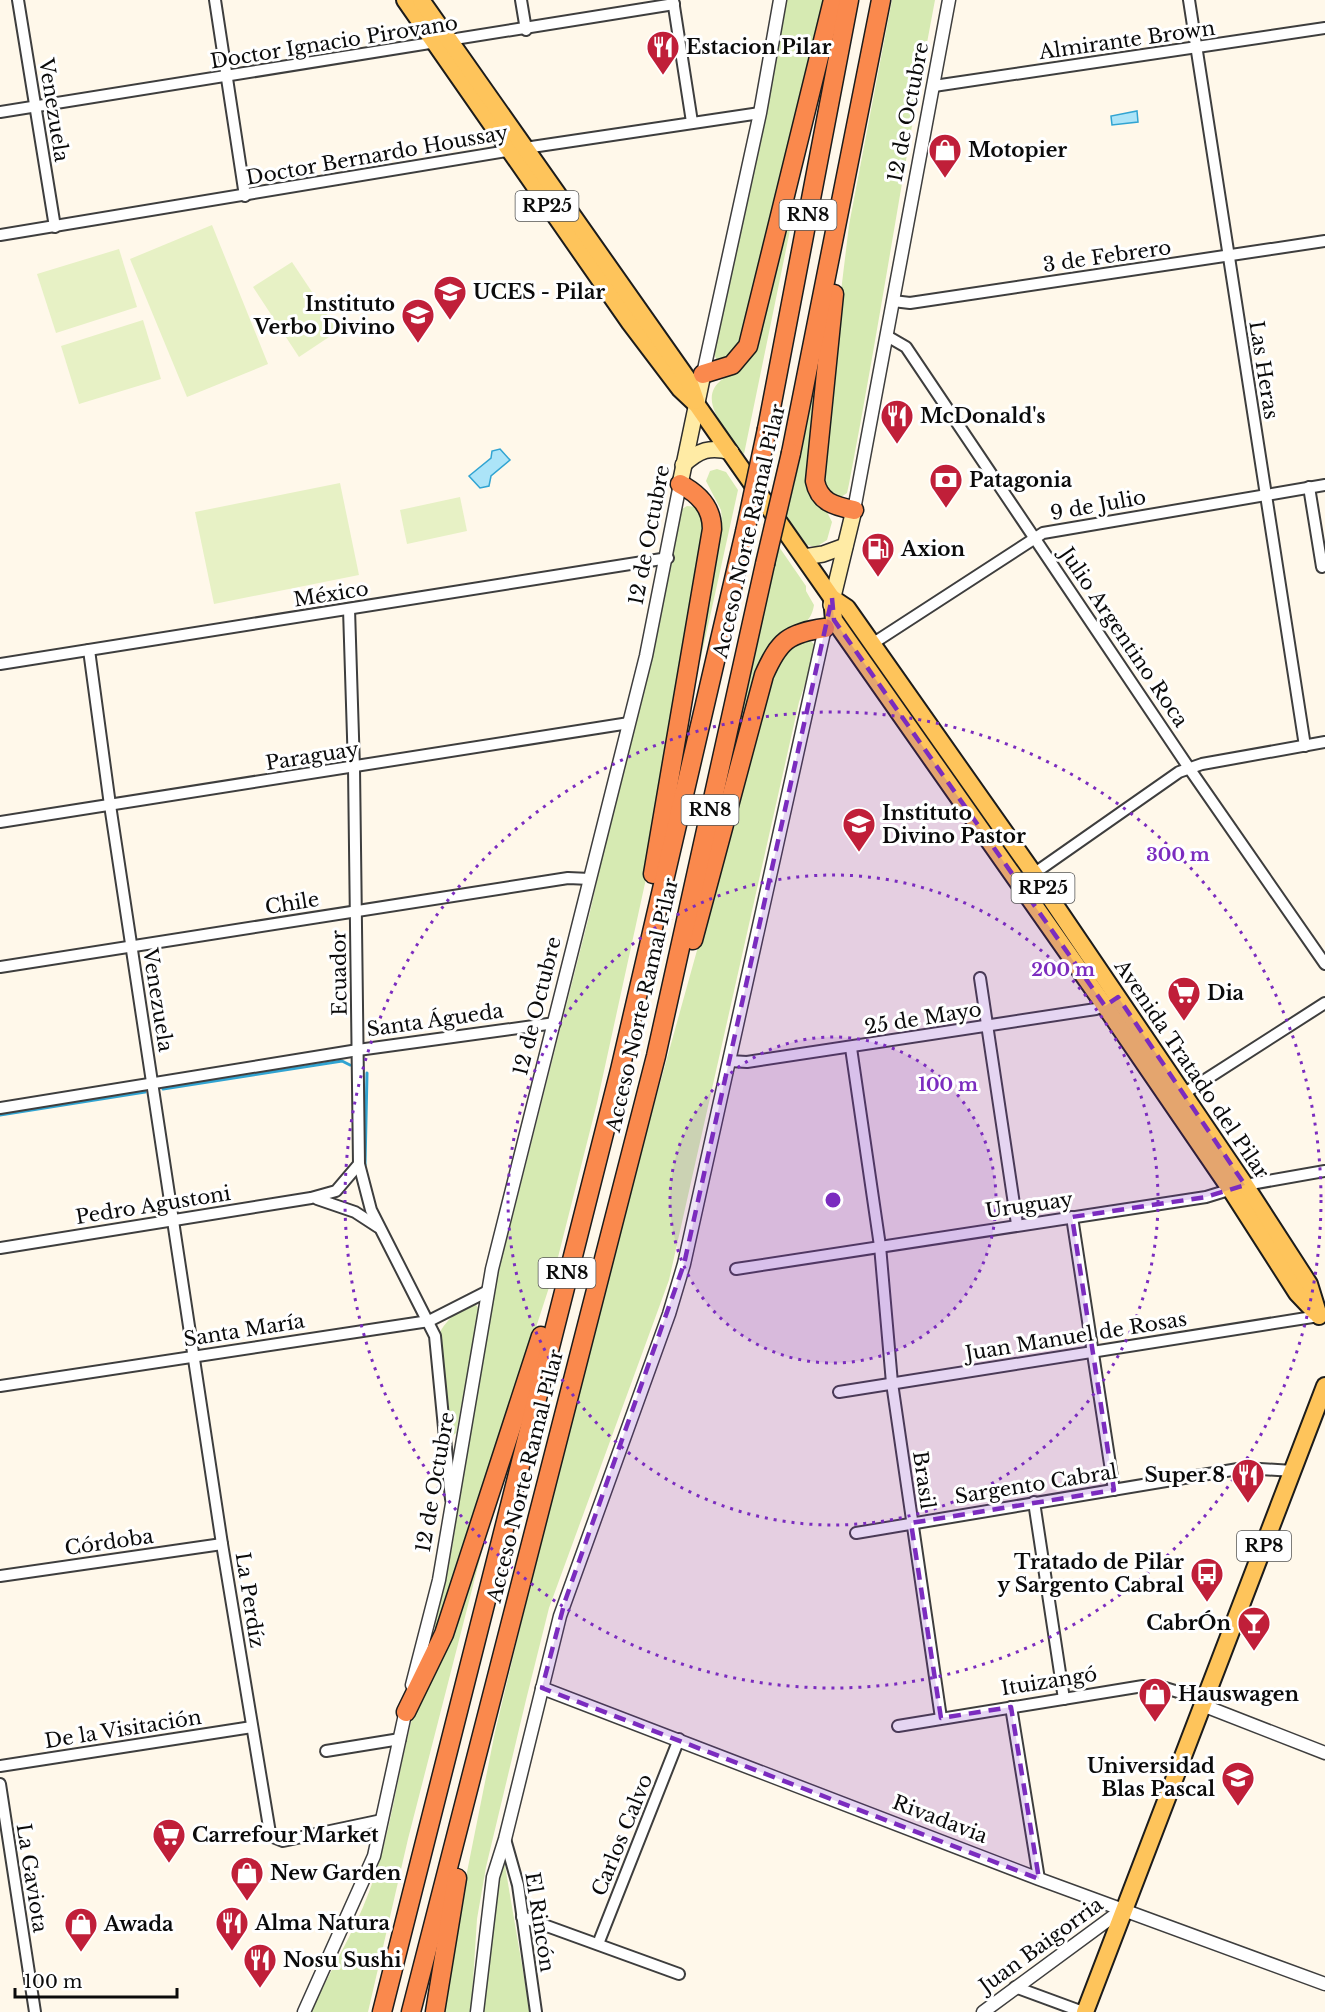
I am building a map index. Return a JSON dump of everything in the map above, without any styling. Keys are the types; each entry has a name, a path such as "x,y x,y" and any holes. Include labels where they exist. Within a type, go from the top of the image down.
{"highway":[{"path":"703,374 732,365 748,346 833,0"},
{"name":"Acceso Norte Ramal Pilar","path":"382,2012 620,1070 745,532 767,429 849,0"},
{"name":"Acceso Norte Ramal Pilar","path":"411,2012 656,1056 791,453 881,0"},
{"path":"854,510 827,502 818,492 815,477 833,301 857,126"},
{"path":"620,1070 711,538 712,522 708,509 695,493 680,484"},
{"path":"656,1056 688,959 764,675 777,650 787,638 803,631 825,628"},
{"path":"406,1712 444,1634 537,1344 570,1262"},
{"path":"435,2012 477,1755"}],"main road":[{"name":"RP25","path":"405,0 442,43 688,381 697,405 832,598"},
{"name":"RP25","path":"421,0 442,43"},
{"name":"12 de Octubre","path":"680,484 703,374"},
{"path":"683,466 694,455 706,449 731,452"},
{"name":"12 de Octubre","path":"825,628 854,510"},
{"path":"804,557 823,554 845,546"},
{"name":"Avenida Tratado del Pilar","path":"832,598 847,608 1034,874 1112,1001 1238,1187 1297,1293 1322,1321"},
{"name":"Avenida Tratado del Pilar","path":"832,598 834,620 1019,884 1112,1001"},
{"name":"RP8","path":"1084,2012 1325,1386"}],"street":[{"name":"Venezuela","path":"18,0 55,226"},
{"path":"215,0 245,196"},
{"path":"521,0 526,30"},
{"name":"12 de Octubre","path":"703,374 760,113 780,0"},
{"name":"12 de Octubre","path":"854,510 950,0"},
{"name":"Las Heras","path":"1189,0 1305,746"},
{"name":"Doctor Ignacio Pirovano","path":"0,112 526,30 674,2"},
{"path":"674,2 692,122"},
{"name":"Almirante Brown","path":"934,86 1325,28"},
{"name":"Doctor Bernardo Houssay","path":"0,235 517,149 760,113"},
{"name":"3 de Febrero","path":"893,302 910,303 1325,241"},
{"name":"Julio Argentino Roca","path":"887,336 906,347 1189,768 1325,964"},
{"name":"12 de Octubre","path":"304,2012 366,1874 382,1820 439,1580 488,1292 629,723 668,558 680,484"},
{"name":"9 de Julio","path":"872,644 1043,533 1325,485"},
{"path":"1308,487 1322,567"},
{"name":"México","path":"0,664 668,558"},
{"name":"Ecuador","path":"349,609 354,768 359,1164 365,1191 381,1229 435,1336 443,1437 452,1505"},
{"name":"12 de Octubre","path":"477,2012 488,1901 568,1591 676,1290 825,628"},
{"name":"Venezuela","path":"89,650 131,946 195,1356"},
{"name":"Paraguay","path":"0,822 629,723"},
{"path":"1019,884 1189,768 1325,742"},
{"name":"Chile","path":"0,968 568,878 590,879"},
{"path":"980,978 1017,1224"},
{"name":"25 de Mayo","path":"729,1061 747,1062 851,1048 986,1026 1112,1001"},
{"path":"1177,1099 1325,1003"},
{"name":"Santa Águeda","path":"0,1108 358,1050 555,1023"},
{"name":"Brasil","path":"851,1048 880,1246 892,1383 941,1718"},
{"path":"343,1184 352,1180 365,1191 360,1204 346,1208 343,1184 359,1164"},
{"name":"Uruguay","path":"736,1269 1017,1224 1206,1197 1238,1187 1325,1171"},
{"name":"Pedro Agustoni","path":"0,1248 311,1198 343,1184"},
{"name":"Pedro Agustoni","path":"311,1198 329,1201 346,1208 381,1229"},
{"path":"1072,1217 1114,1490"},
{"name":"Santa María","path":"0,1386 429,1321 488,1292"},
{"name":"Juan Manuel de Rosas","path":"839,1392 1092,1350 1322,1321"},
{"name":"La Perdíz","path":"195,1356 222,1544 270,1833 273,1837 283,1841 382,1820"},
{"path":"443,1437 464,1439"},
{"name":"Sargento Cabral","path":"856,1533 1244,1468 1293,1471"},
{"path":"1034,1502 1064,1699"},
{"name":"Córdoba","path":"0,1576 222,1544"},
{"name":"Ituizangó","path":"898,1726 1154,1686 1203,1702 1325,1753"},
{"name":"Rivadavia","path":"542,1688 1039,1879 1325,1984"},
{"path":"1011,1707 1039,1879"},
{"name":"De la Visitación","path":"0,1766 252,1727"},
{"path":"326,1751 400,1739"},
{"name":"Carlos Calvo","path":"598,1944 679,1739"},
{"name":"La Gaviota","path":"0,1784 35,2012"},
{"name":"El Rincón","path":"505,1839 518,1885 536,2012"},
{"name":"Juan Baigorria","path":"982,2012 1123,1909"},
{"path":"522,1917 679,1974"},
{"path":"1015,1987 1084,2012"}],"highlighted area":[{"path":"832,598 834,620 1105,1006 1118,997 1245,1185 1206,1197 1072,1217 1114,1490 911,1523 941,1718 1011,1707 1039,1879 542,1688 565,1601 684,1264"}],"green space":[{"path":"783,0 826,0 747,332 732,359 717,361 713,351"},
{"path":"892,0 935,0 849,484 847,493 841,497 828,494 821,477 823,441 849,225"},
{"path":"808,122 789,235 744,454 717,417 712,397 715,387 744,364 754,351"},
{"path":"212,225 268,364 187,397 130,259"},
{"path":"119,249 137,307 56,333 37,274"},
{"path":"292,262 338,331 299,357 253,287"},
{"path":"828,294 819,402 824,506 832,522 827,540 816,547 807,545 782,510"},
{"path":"143,320 161,379 79,404 61,346"},
{"path":"717,469 726,472 738,490 700,662 722,520 721,510 706,481 710,471"},
{"path":"340,483 359,575 214,604 195,512"},
{"path":"460,497 467,531 407,544 400,510"},
{"path":"687,506 696,507 704,516 706,527 661,810 597,1103 555,1269 438,1629 434,1627 451,1553 492,1297 590,912 678,517 682,509"},
{"path":"775,541 806,586 806,591 814,605 813,611 808,620 786,633 724,801"},
{"path":"808,639 814,644 812,663 799,702 669,1280 549,1608 486,1867 477,1919 471,2012 439,2012 495,1732 554,1487 620,1227 723,857 764,690 782,649"},
{"path":"476,1305 480,1310 456,1433 452,1436 448,1434 438,1337 440,1331 453,1316 464,1308"},
{"path":"496,1496 408,1839 368,2012 311,2012 369,1892 384,1845 417,1701"},
{"path":"504,1860 530,2012 482,2012 492,1901"}],"water":[{"path":"1137,111 1138,122 1112,125 1111,116"},
{"path":"500,449 510,460 491,476 489,486 480,488 469,476 491,458 492,451"}],"waterway":[{"path":"163,1089 342,1061 350,1065"},
{"path":"365,1165 367,1073"},
{"path":"0,1115 145,1092"}],"place":[{"name":"Estacion Pilar","path":"663,76"},
{"name":"Motopier","path":"945,179"},
{"name":"UCES - Pilar","path":"450,321"},
{"name":"Instituto Verbo Divino","path":"418,344"},
{"name":"McDonald's","path":"897,445"},
{"name":"Patagonia","path":"946,509"},
{"name":"Axion","path":"878,578"},
{"name":"Instituto Divino Pastor","path":"859,853"},
{"name":"Dia","path":"1184,1022"},
{"name":"Super 8","path":"1248,1504"},
{"name":"Tratado de Pilar y Sargento Cabral","path":"1207,1603"},
{"name":"CabrÓn","path":"1254,1652"},
{"name":"Hauswagen","path":"1155,1723"},
{"name":"Universidad Blas Pascal","path":"1238,1807"},
{"name":"Carrefour Market","path":"169,1864"},
{"name":"New Garden","path":"247,1902"},
{"name":"Alma Natura","path":"232,1952"},
{"name":"Awada","path":"81,1953"},
{"name":"Nosu Sushi","path":"260,1989"}]}
